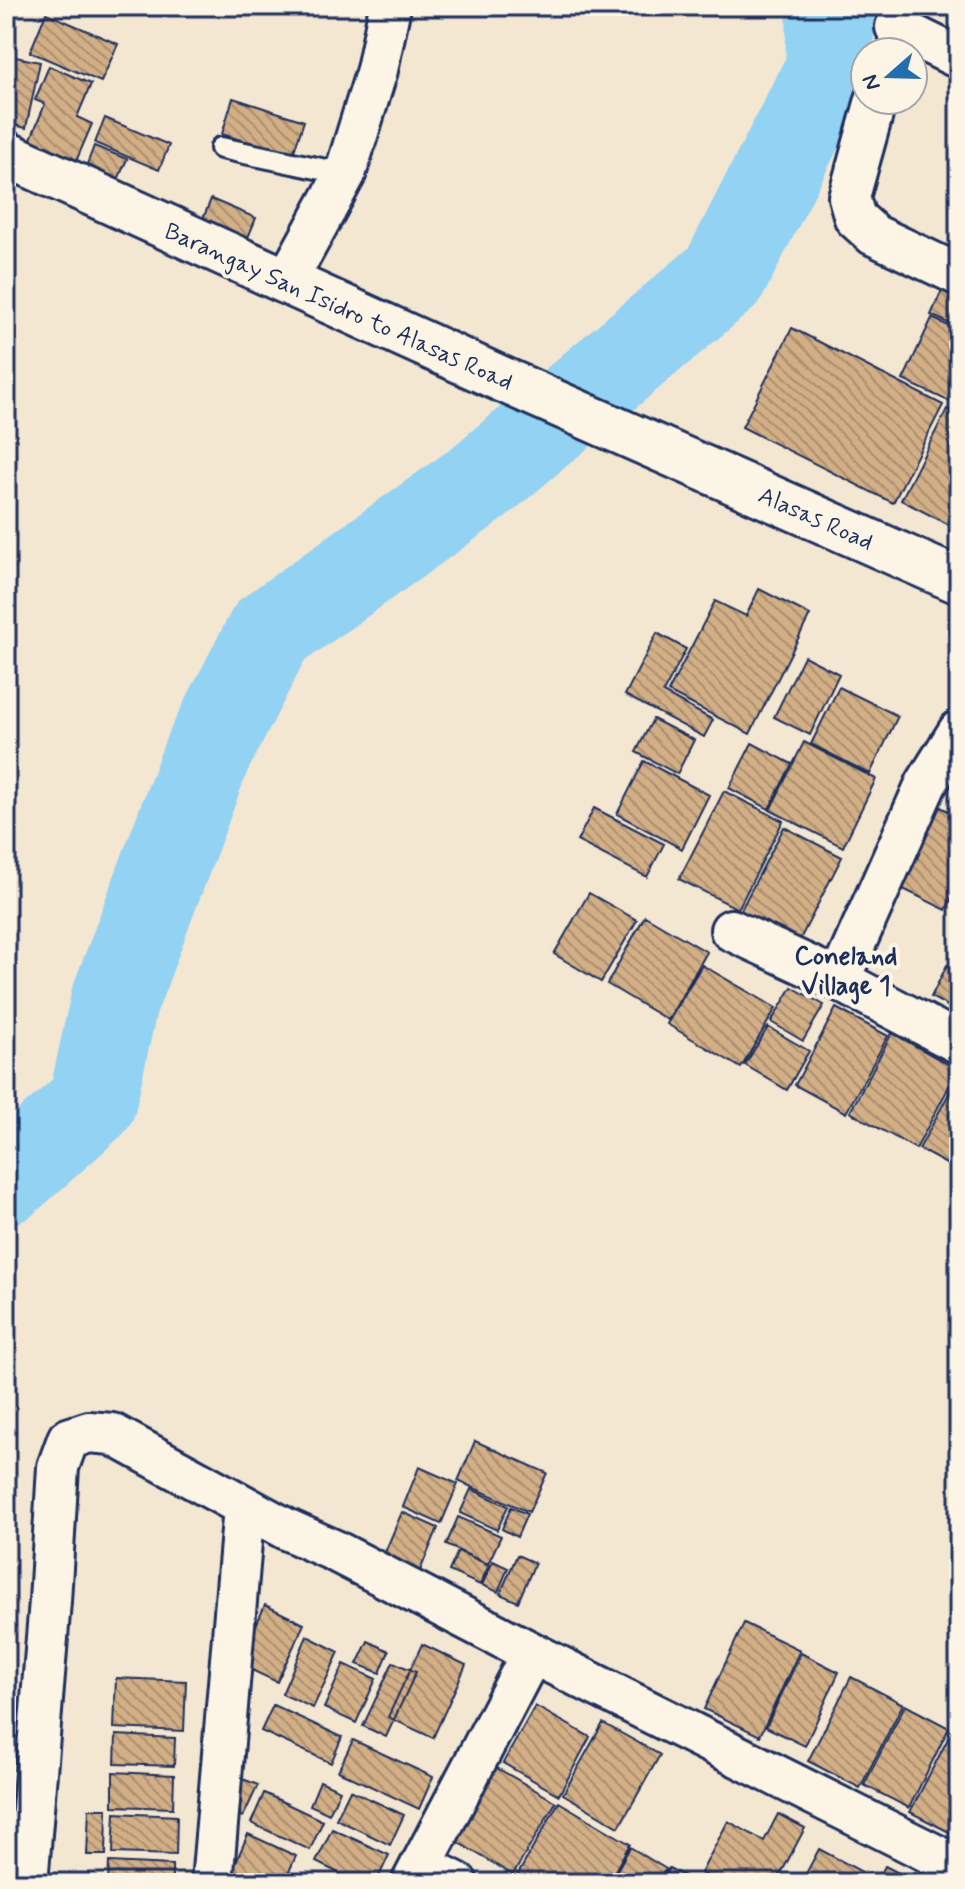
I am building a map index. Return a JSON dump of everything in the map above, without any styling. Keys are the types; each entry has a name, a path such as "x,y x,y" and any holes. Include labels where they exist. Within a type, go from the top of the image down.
{"street":[{"path":"286,282 345,174 377,70 390,6"},
{"path":"894,28 959,58"},
{"path":"872,116 849,197 855,218 874,235 959,275"},
{"name":"Barangay San Isidro to Alasas Road","path":"6,154 674,454"},
{"name":"Alasas Road","path":"674,454 959,581"},
{"path":"839,980 926,784 959,731"},
{"path":"731,930 839,980 959,1043"},
{"path":"27,1883 58,1467 68,1439 89,1432 112,1434 244,1507 959,1867"},
{"path":"212,1883 244,1507"},
{"path":"457,1883 417,1874 532,1653"}],"lane":[{"path":"221,148 345,174"}],"building":[{"path":"46,13 118,44 101,82 30,52"},
{"path":"6,55 40,62 26,128 6,123"},
{"path":"49,66 91,84 77,117 92,124 74,166 28,146 45,104 35,100"},
{"path":"233,98 304,121 292,157 222,134"},
{"path":"105,118 169,145 159,170 95,143"},
{"path":"94,146 127,159 114,189 83,175"},
{"path":"211,199 256,218 245,245 200,226"},
{"path":"6,219 9,220 9,295 6,295"},
{"path":"942,290 959,299 959,328 931,315"},
{"path":"932,318 959,331 959,406 903,380"},
{"path":"792,328 943,405 893,503 742,427"},
{"path":"947,409 959,415 959,530 901,500"},
{"path":"759,589 810,615 750,734 668,692 715,601 746,616"},
{"path":"657,633 686,649 663,693 713,720 704,737 625,695"},
{"path":"804,656 839,674 810,735 774,717"},
{"path":"839,687 898,716 870,774 811,744"},
{"path":"653,719 694,740 677,774 636,752"},
{"path":"804,742 876,779 843,847 770,810"},
{"path":"752,743 792,764 769,809 729,788"},
{"path":"644,761 709,795 682,849 617,814"},
{"path":"724,791 783,821 738,909 679,879"},
{"path":"934,804 959,816 959,883 946,910 895,885"},
{"path":"594,808 664,844 647,877 577,841"},
{"path":"784,827 842,857 793,953 734,923"},
{"path":"589,893 637,920 601,982 554,954"},
{"path":"645,916 707,952 668,1020 607,984"},
{"path":"702,965 776,1008 741,1068 667,1024"},
{"path":"947,965 959,970 959,993 951,1008 931,997"},
{"path":"792,987 824,1005 803,1041 771,1022"},
{"path":"836,1008 888,1036 846,1113 795,1085"},
{"path":"768,1027 809,1051 787,1090 745,1065"},
{"path":"892,1033 958,1070 916,1149 850,1112"},
{"path":"959,1075 959,1171 919,1149"},
{"path":"475,1441 547,1473 529,1512 458,1481"},
{"path":"419,1467 458,1484 441,1524 403,1507"},
{"path":"471,1489 508,1506 497,1530 460,1513"},
{"path":"511,1507 527,1514 517,1537 502,1529"},
{"path":"402,1512 438,1528 419,1573 383,1557"},
{"path":"458,1517 501,1536 488,1564 446,1545"},
{"path":"458,1551 489,1565 480,1585 449,1571"},
{"path":"517,1555 535,1563 518,1602 500,1594"},
{"path":"493,1561 508,1568 498,1592 482,1585"},
{"path":"265,1605 304,1624 277,1682 239,1664"},
{"path":"744,1623 800,1650 760,1736 704,1709"},
{"path":"307,1636 339,1652 313,1708 282,1694"},
{"path":"368,1641 389,1651 380,1673 357,1664"},
{"path":"422,1644 466,1665 433,1738 388,1717"},
{"path":"801,1653 839,1672 805,1746 766,1727"},
{"path":"393,1662 416,1672 386,1737 363,1726"},
{"path":"344,1664 376,1679 356,1723 324,1708"},
{"path":"851,1677 903,1704 860,1788 808,1761"},
{"path":"116,1678 186,1681 184,1731 114,1728"},
{"path":"273,1705 342,1737 331,1763 261,1731"},
{"path":"905,1705 949,1728 909,1808 864,1785"},
{"path":"535,1706 590,1737 559,1795 503,1763"},
{"path":"603,1723 660,1755 619,1827 563,1794"},
{"path":"952,1731 959,1735 959,1837 910,1812"},
{"path":"116,1735 175,1738 174,1766 115,1764"},
{"path":"353,1740 433,1777 419,1809 338,1771"},
{"path":"485,1761 556,1802 513,1875 444,1834"},
{"path":"113,1772 174,1775 173,1808 113,1806"},
{"path":"238,1777 258,1785 243,1817 223,1809"},
{"path":"320,1781 340,1790 329,1814 310,1805"},
{"path":"350,1790 404,1815 390,1845 336,1819"},
{"path":"264,1793 323,1821 310,1850 251,1823"},
{"path":"559,1802 630,1844 608,1883 513,1883"},
{"path":"89,1809 107,1809 106,1855 87,1855"},
{"path":"115,1813 177,1816 176,1855 113,1853"},
{"path":"778,1814 805,1828 776,1883 721,1883 701,1873 728,1821 764,1841"},
{"path":"332,1829 389,1855 376,1883 359,1883 316,1862"},
{"path":"248,1834 296,1856 284,1883 258,1883 232,1871"},
{"path":"630,1847 666,1869 658,1883 610,1883"},
{"path":"819,1849 877,1880 875,1883 801,1883"},
{"path":"109,1862 172,1865 172,1883 108,1883"},
{"path":"885,1866 918,1883 876,1883"},
{"path":"669,1868 688,1878 685,1883 660,1883"}],"waterway":[{"path":"6,1180 92,1103 114,1002 207,754 270,632 477,484 724,276 829,69 831,6"}],"district":[{"name":"Coneland Village 1","path":"846,970"}]}
